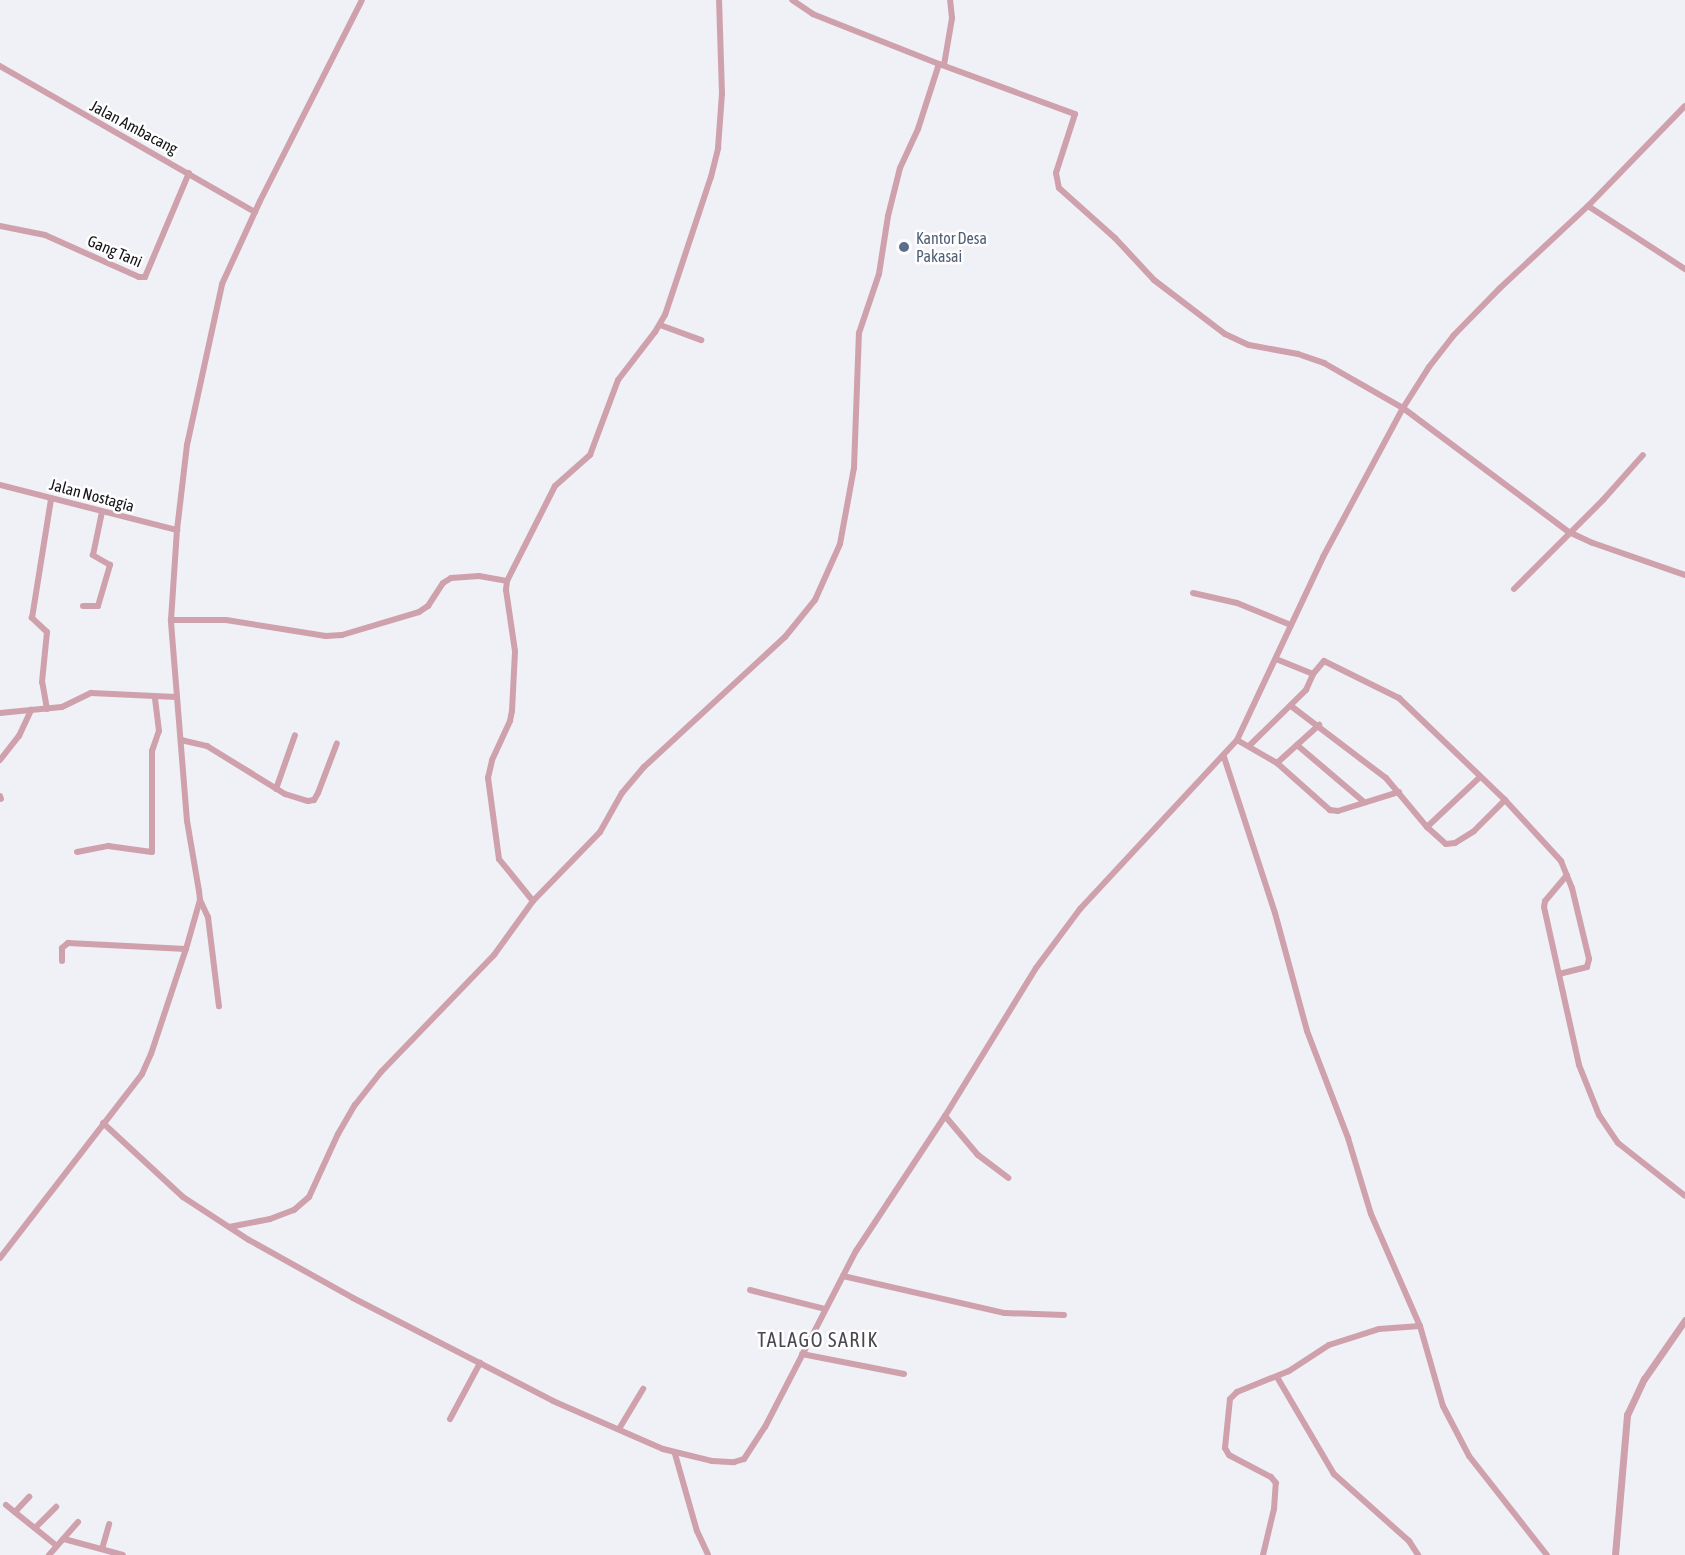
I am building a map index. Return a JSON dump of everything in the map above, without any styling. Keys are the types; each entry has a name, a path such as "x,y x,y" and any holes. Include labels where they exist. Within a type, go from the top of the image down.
{"street":[{"path":"219,1006 208,917 200,900 187,821 171,620 184,465 222,284 255,212 362,0"},
{"path":"534,902 499,858 488,778 492,760 510,721 512,711 515,651 508,608 507,581 555,486 590,455 618,380 660,325 711,177 718,148 722,94 719,0"},
{"path":"792,0 813,14 1075,114 1056,173 1059,188 1115,238 1154,280 1225,334 1250,345 1298,354 1324,363 1402,408 1569,532 1593,543 1685,575"},
{"path":"228,1227 270,1219 294,1209 309,1197 338,1134 366,1090 494,955 534,902 600,832 622,793 644,767 785,637 815,600 840,544 855,468 859,333 879,274 888,216 900,168 918,129 942,65 952,13 950,0"},
{"name":"Jalan Ambacang","path":"0,66 73,110 255,212"},
{"path":"103,1123 171,1188 228,1227 353,1298 582,1415 675,1454 712,1461 734,1462 744,1459 765,1427 843,1276 905,1175 945,1116 1029,978 1080,909 1238,740 1323,557 1402,408 1453,336 1500,288 1588,206 1685,106"},
{"name":"Gang Tani","path":"0,226 45,235 139,277 145,277 189,173"},
{"path":"1588,206 1685,269"},
{"path":"660,325 701,340"},
{"path":"1514,589 1603,500 1643,455"},
{"name":"Jalan Nostagia","path":"0,484 177,530"},
{"path":"47,709 42,682 46,632 32,618 51,499"},
{"path":"82,606 98,606 110,565 93,555 102,512"},
{"path":"171,620 226,620 326,636 342,635 419,612 428,606 443,583 451,578 479,576 507,581"},
{"path":"1194,593 1237,603 1291,625"},
{"path":"1276,659 1313,674"},
{"path":"1249,746 1308,687 1313,674 1323,662 1328,661 1393,694 1505,800 1561,861 1567,875 1589,959 1587,966 1559,974"},
{"path":"0,713 62,707 91,693 177,697"},
{"path":"77,852 108,846 152,852 152,751 159,731 155,696"},
{"path":"1291,706 1370,763 1446,844 1452,844 1474,831 1505,800"},
{"path":"0,760 19,736 31,710"},
{"path":"1277,763 1319,725"},
{"path":"276,789 295,735"},
{"path":"181,740 218,751 276,789 300,800 314,800 337,743"},
{"path":"1238,740 1277,763 1330,810 1338,811 1399,792"},
{"path":"1297,745 1364,802"},
{"path":"1224,757 1275,913 1307,1031 1348,1138 1371,1214 1420,1326 1443,1406 1469,1456 1547,1555"},
{"path":"1427,826 1480,777"},
{"path":"1567,875 1545,901 1544,907 1579,1065 1599,1114 1618,1143 1685,1196"},
{"path":"0,1258 138,1080 152,1054 200,900"},
{"path":"62,961 62,948 68,943 186,949"},
{"path":"945,1116 978,1155 1008,1178"},
{"path":"843,1276 1005,1313 1064,1315"},
{"path":"750,1290 825,1309"},
{"path":"1615,1555 1627,1415 1644,1379 1685,1320"},
{"path":"1263,1555 1274,1509 1276,1483 1271,1477 1229,1455 1225,1448 1230,1399 1237,1392 1277,1377 1329,1345 1379,1329 1420,1326"},
{"path":"802,1354 904,1374"},
{"path":"450,1419 480,1363"},
{"path":"1277,1377 1334,1474 1409,1542 1418,1555"},
{"path":"619,1430 643,1389"},
{"path":"675,1454 697,1531 708,1555"},
{"path":"15,1512 29,1497"},
{"path":"6,1505 57,1546"},
{"path":"35,1528 56,1507"},
{"path":"49,1555 78,1522"},
{"path":"102,1549 109,1524"},
{"path":"64,1539 123,1555"}],"place":[{"name":"Kantor Desa Pakasai","path":"904,247"}],"district":[{"name":"TALAGO SARIK","path":"818,1339"}]}
